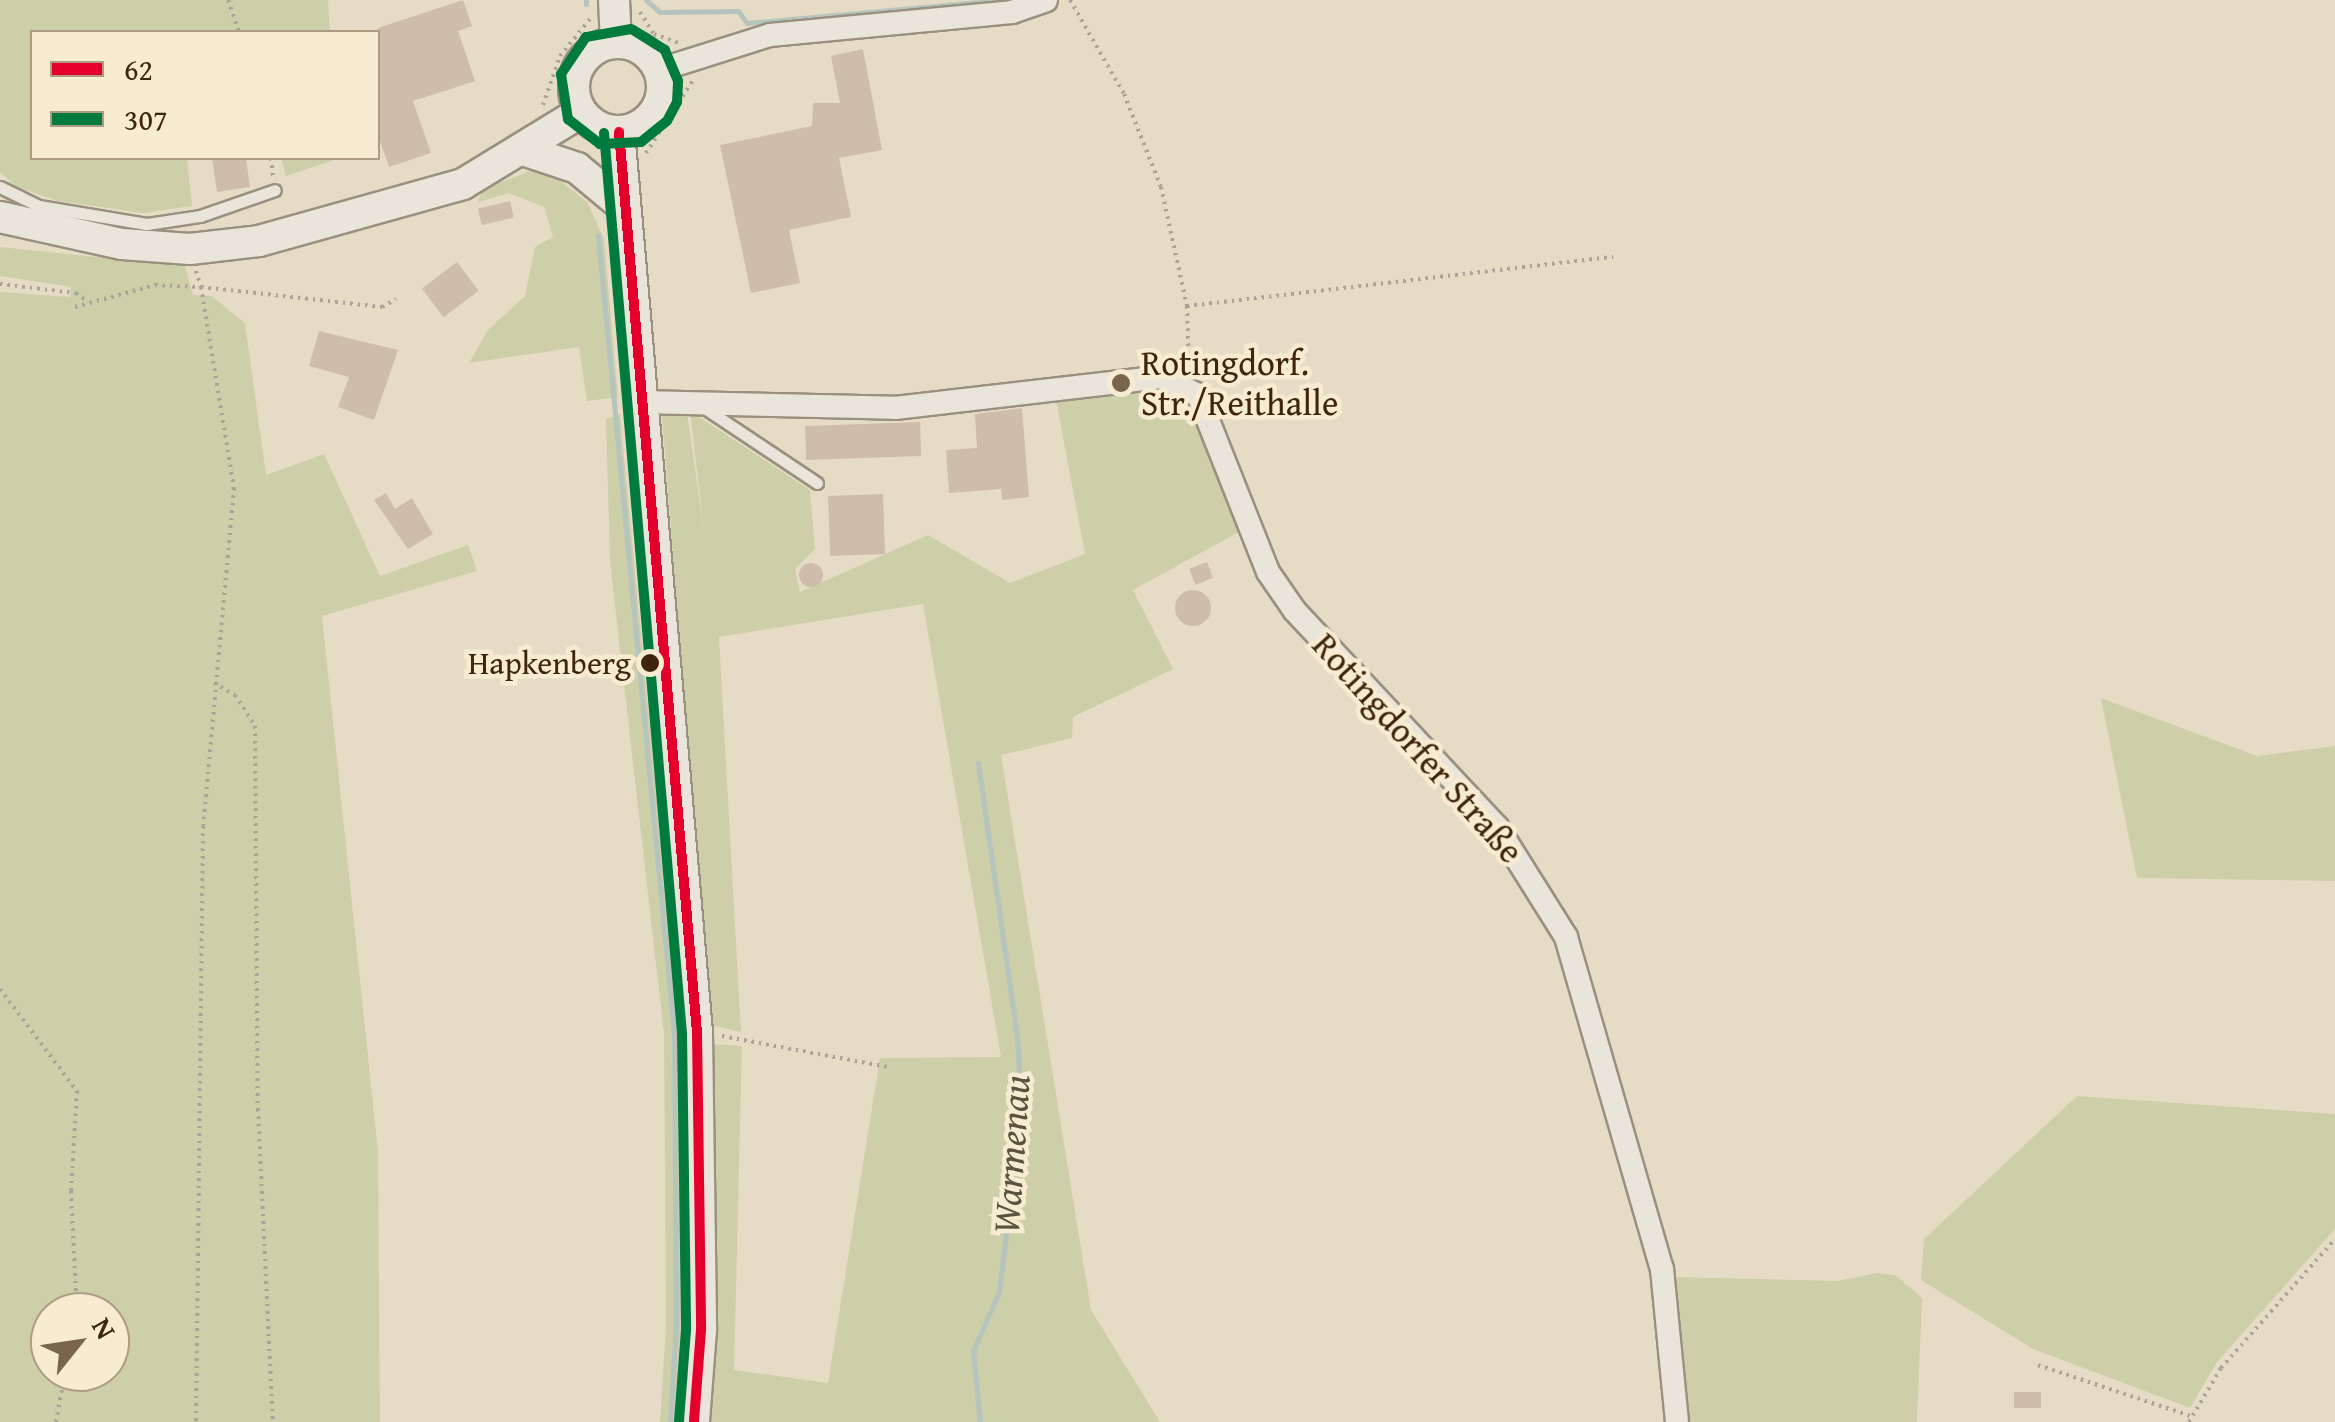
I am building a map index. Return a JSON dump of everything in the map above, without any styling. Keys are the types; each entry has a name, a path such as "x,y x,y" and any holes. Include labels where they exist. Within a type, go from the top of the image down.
{"main road":[{"path":"615,19 660,70 656,112 619,132 604,130 581,112 574,90 578,67 615,19"},
{"path":"0,217 88,238 190,249 259,240 430,196 523,150 581,112"},
{"path":"619,132 697,1033 701,1330 694,1422"},
{"path":"523,150 577,168 624,207"}],"street":[{"path":"660,70 770,35 1012,12 1046,0"},
{"path":"640,402 692,400 895,408 1161,378 1185,384"},
{"name":"Rotingdorfer Straße","path":"1185,384 1207,409 1268,572 1295,611 1497,827 1566,937 1662,1269 1677,1422"}],"lane":[{"path":"0,187 39,206 146,224 200,216 275,190"},
{"path":"692,400 817,483"}],"path":[{"path":"228,0 238,30"},
{"path":"1070,0 1124,94 1155,172 1187,306 1185,384"},
{"path":"542,107 560,56 591,14 615,19"},
{"path":"190,249 201,288 234,488 202,846 196,1422"},
{"path":"1187,306 1613,257"},
{"path":"0,284 76,293 89,302"},
{"path":"75,307 155,285 382,307 396,299"},
{"path":"214,683 235,696 255,726 258,1108 274,1422"},
{"path":"0,989 77,1092 70,1191 76,1292"},
{"path":"697,1033 888,1067"},
{"path":"2038,1365 2189,1419 2221,1368 2335,1239"},
{"path":"56,1422 62,1392"}],"green space":[{"path":"0,0 328,0 330,30 30,30 30,160 187,160 192,206 144,213 58,201 15,186 0,172"},
{"path":"282,160 334,160 286,176"},
{"path":"533,170 566,173 563,183 587,202 604,239 618,397 587,401 579,347 469,363 488,330 525,296 535,247 553,237 544,207 509,193 478,202 483,189"},
{"path":"0,247 185,266 193,295 212,296 245,323 266,475 324,454 380,576 468,545 477,571 322,616 378,1152 380,1422 0,1422 0,292 70,297 71,287 0,276"},
{"path":"1158,386 1192,402 1214,446 1239,532 1133,590 1173,669 1073,717 1072,738 1001,755 1091,1310 1160,1422 707,1422 711,1044 742,1046 734,1370 828,1383 880,1058 1001,1057 923,604 719,637 741,1032 710,1025 662,415 687,412 704,533 690,411 810,490 815,549 795,569 800,592 928,535 1010,583 1085,554 1056,400"},
{"path":"620,414 679,1031 681,1327 674,1422 660,1422 666,1325 664,1034 610,562 606,419"},
{"path":"2101,698 2257,756 2335,746 2335,881 2137,878"},
{"path":"2077,1096 2335,1114 2335,1229 2217,1362 2190,1408 2033,1349 1921,1280 1924,1239"},
{"path":"1877,1273 1895,1275 1922,1298 1917,1422 1686,1422 1674,1277 1837,1281"}],"building":[{"path":"463,0 472,26 458,31 475,81 413,101 431,153 389,167 380,141 378,28"},
{"path":"863,49 882,150 839,158 851,217 789,230 800,283 751,293 720,145 812,126 813,103 840,103 831,56"},
{"path":"212,160 246,160 250,187 217,192"},
{"path":"510,201 514,218 482,225 478,208"},
{"path":"457,262 479,291 444,317 422,288"},
{"path":"319,331 398,350 374,420 338,407 349,377 309,366"},
{"path":"1022,408 1029,497 1002,500 1001,489 949,493 946,450 977,448 975,414"},
{"path":"920,422 921,456 806,460 805,426"},
{"path":"386,493 395,509 412,498 433,534 408,549 374,500"},
{"path":"883,494 885,554 830,556 828,496"},
{"path":"1207,562 1213,578 1195,585 1189,569"},
{"path":"811,563 823,575 811,587 799,575"},
{"path":"1193,590 1206,595 1211,608 1206,621 1193,626 1180,621 1175,608 1180,595"},
{"path":"2014,1392 2041,1392 2041,1408 2014,1408"}],"waterway":[{"path":"646,0 660,12 738,11 747,23 1002,0"},
{"path":"598,235 674,1033 676,1325 670,1422"},
{"name":"Warmenau","path":"978,763 1017,1036 1021,1108 999,1292 973,1351 980,1422"}],"transit line":[{"name":"307","path":"631,29 586,37 561,74 568,119 600,144 641,142 667,121 677,102 678,81 665,50 633,30"},
{"name":"62","path":"619,132 697,1033 701,1330 694,1422"},
{"name":"307","path":"604,133 682,1034 686,1330 679,1421"}],"place":[{"name":"Rotingdorf. Str./Reithalle","path":"1121,383"},
{"name":"Hapkenberg","path":"650,663"}]}
